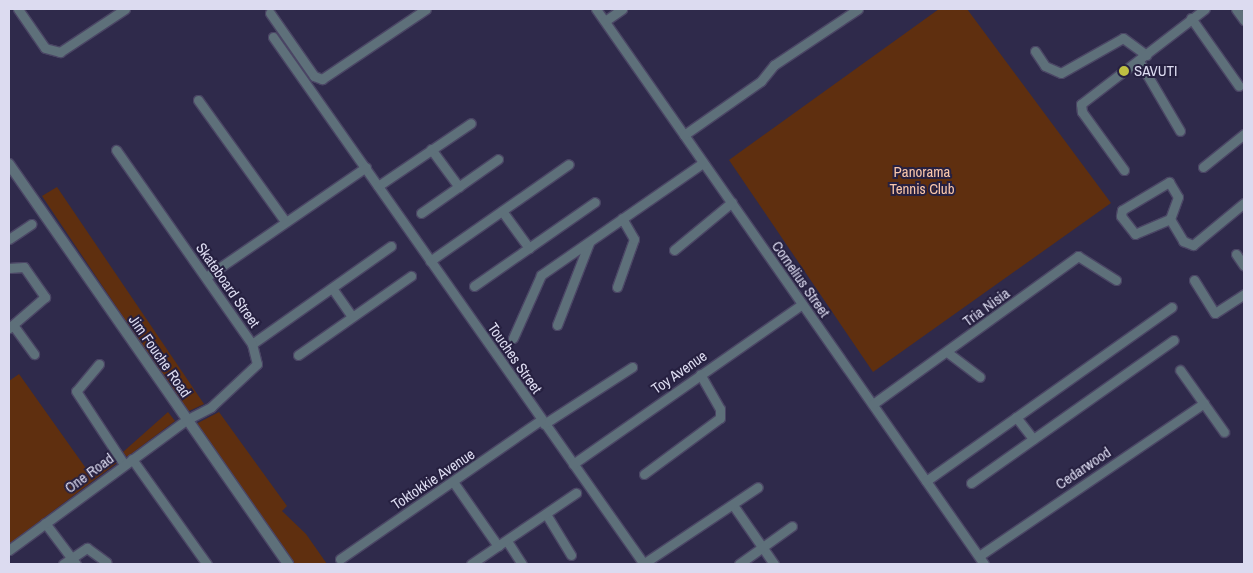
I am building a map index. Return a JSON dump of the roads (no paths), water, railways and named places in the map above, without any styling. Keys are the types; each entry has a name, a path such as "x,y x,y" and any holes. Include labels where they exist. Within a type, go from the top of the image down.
{"street":[{"path":"18,9 45,48 54,52 68,49 125,9"},
{"path":"271,10 314,76 322,80 426,9"},
{"name":"Cornelius Street","path":"596,9 984,564"},
{"path":"604,21 622,9"},
{"path":"684,135 761,81 774,65 858,9"},
{"path":"1124,170 1081,107 1191,18 1205,9"},
{"path":"1236,9 1244,20"},
{"path":"1191,18 1239,86"},
{"name":"Touches Street","path":"273,37 366,167 542,422 644,564"},
{"path":"1036,51 1045,66 1061,73 1123,38 1140,60 1180,131"},
{"path":"198,100 285,221"},
{"path":"378,186 471,123"},
{"path":"1203,167 1244,134"},
{"name":"Skateboard Street","path":"116,150 252,344 257,358 254,370 211,407 186,420"},
{"path":"431,150 458,187"},
{"path":"421,213 498,159"},
{"path":"513,338 537,278 703,163"},
{"name":"Jim Fouche Road","path":"9,164 288,564"},
{"path":"430,261 569,164"},
{"path":"206,277 366,167"},
{"path":"1168,182 1178,198 1170,220 1137,235 1121,213 1168,182"},
{"path":"474,286 594,202"},
{"path":"674,250 732,202"},
{"path":"1170,220 1190,246 1244,203"},
{"path":"502,211 529,248"},
{"path":"617,287 634,239 622,218"},
{"path":"9,239 31,224"},
{"path":"557,325 589,243"},
{"path":"252,344 391,246"},
{"path":"1236,254 1244,266"},
{"name":"Tria Nisia","path":"873,404 1078,256 1116,280"},
{"path":"9,268 24,266 45,297 11,327 34,354"},
{"path":"298,355 411,276"},
{"path":"1194,280 1215,312 1244,294"},
{"path":"332,288 352,318"},
{"name":"Toy Avenue","path":"572,464 802,304"},
{"path":"926,481 1172,307"},
{"path":"970,483 1174,340"},
{"path":"947,352 980,377"},
{"path":"99,364 76,391 206,564"},
{"name":"Toktokkie Avenue","path":"340,558 542,422 632,367"},
{"path":"1180,370 1224,432"},
{"path":"644,474 720,418 720,409 700,374"},
{"name":"Cedarwood","path":"979,556 1204,403"},
{"path":"1016,417 1033,439"},
{"name":"One Road","path":"9,550 186,420"},
{"path":"454,483 498,546"},
{"path":"644,564 758,487"},
{"path":"472,564 576,493"},
{"path":"733,505 774,564"},
{"path":"546,514 571,555"},
{"path":"45,523 74,561"},
{"path":"739,564 792,526"},
{"path":"507,541 522,564"},
{"path":"63,564 74,561 93,549 106,562"}],"place":[{"name":"SAVUTI","path":"1124,71"}],"park label":[{"name":"Panorama Tennis Club","path":"922,180"}]}
